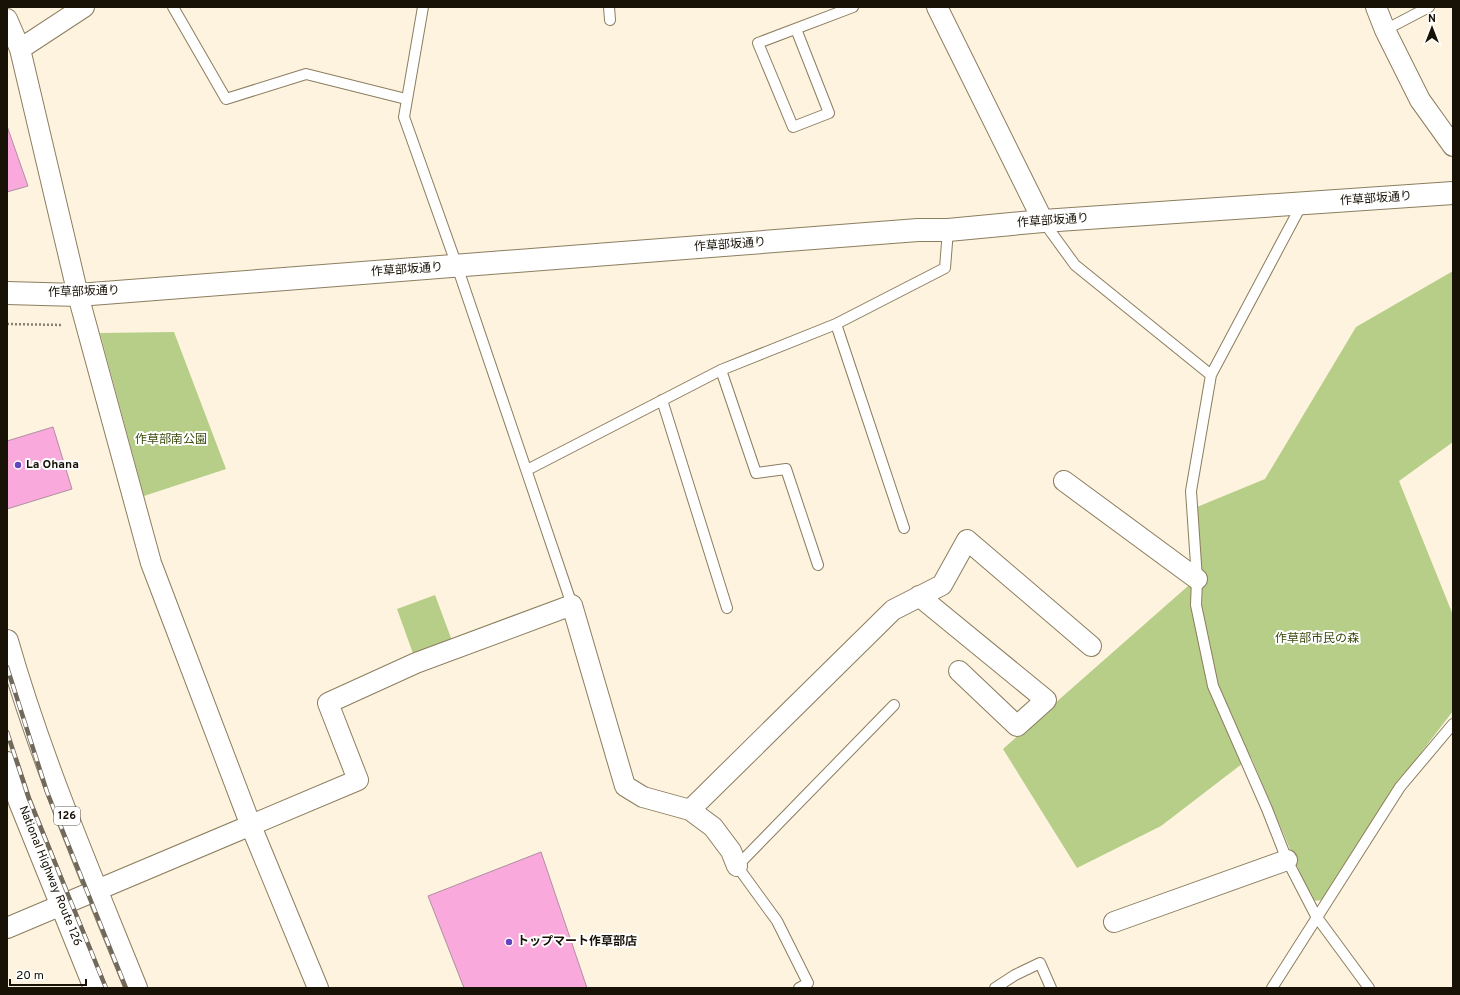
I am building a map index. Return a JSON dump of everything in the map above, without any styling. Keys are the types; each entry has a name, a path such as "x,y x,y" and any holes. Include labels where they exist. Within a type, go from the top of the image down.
{"main road":[{"name":"作草部坂通り","path":"7,293 78,295 918,230 948,230 1043,221 1453,193"},
{"name":"126","path":"7,641 25,704 136,988"},
{"name":"National Highway Route 126","path":"7,763 20,802 96,988"}],"street":[{"path":"20,49 84,7"},
{"path":"937,7 1043,221"},
{"path":"1376,7 1385,30 1420,100 1453,146"},
{"path":"7,19 20,49 78,295 151,563 251,826 318,988"},
{"path":"1064,481 1196,579"},
{"path":"690,810 893,610 942,585 968,540 1092,646"},
{"path":"919,596 1046,700 1017,726 958,671"},
{"path":"7,928 358,780 328,703 416,663 572,605 626,786 643,797 690,810 713,827 731,851 737,866"},
{"path":"1114,922 1287,860"}],"lane":[{"path":"173,7 226,99 306,74 406,99"},
{"path":"423,7 404,117 457,266 572,605"},
{"path":"609,7 610,20"},
{"path":"796,29 829,113 792,127 758,43 853,7"},
{"path":"1385,30 1429,7"},
{"path":"1302,204 1211,375 1191,491 1196,605 1213,686 1267,809 1287,860 1316,916 1369,988"},
{"path":"1043,221 1075,265 1211,375"},
{"path":"527,470 721,370 836,324 945,268 948,230"},
{"path":"836,324 904,528"},
{"path":"721,370 756,473 786,469 818,565"},
{"path":"662,400 727,608"},
{"path":"806,986 777,921 737,866 894,705"},
{"path":"1272,988 1316,916 1400,787 1453,724"},
{"path":"995,988 1015,975 1040,963 1051,988"}],"path":[{"path":"7,324 86,325"}],"green space":[{"name":"作草部市民の森","path":"1453,271 1453,442 1399,481 1453,615 1453,711 1400,780 1324,900 1312,901 1251,757 1161,826 1077,868 1003,749 1196,579 1197,507 1265,479 1356,327"},
{"name":"作草部南公園","path":"174,332 226,469 144,496 100,333"},
{"path":"435,595 454,646 415,659 397,609"}],"building":[{"path":"7,126 28,186 7,192"},
{"path":"53,427 72,489 7,509 7,441"},
{"name":"トップマート作草部店","path":"541,852 587,988 464,988 428,896"}],"railway":[{"path":"7,667 47,792 126,988"},
{"path":"7,732 29,799 106,988"}],"place":[{"name":"La Ohana","path":"18,465"},
{"name":"トップマート作草部店","path":"509,942"}]}
